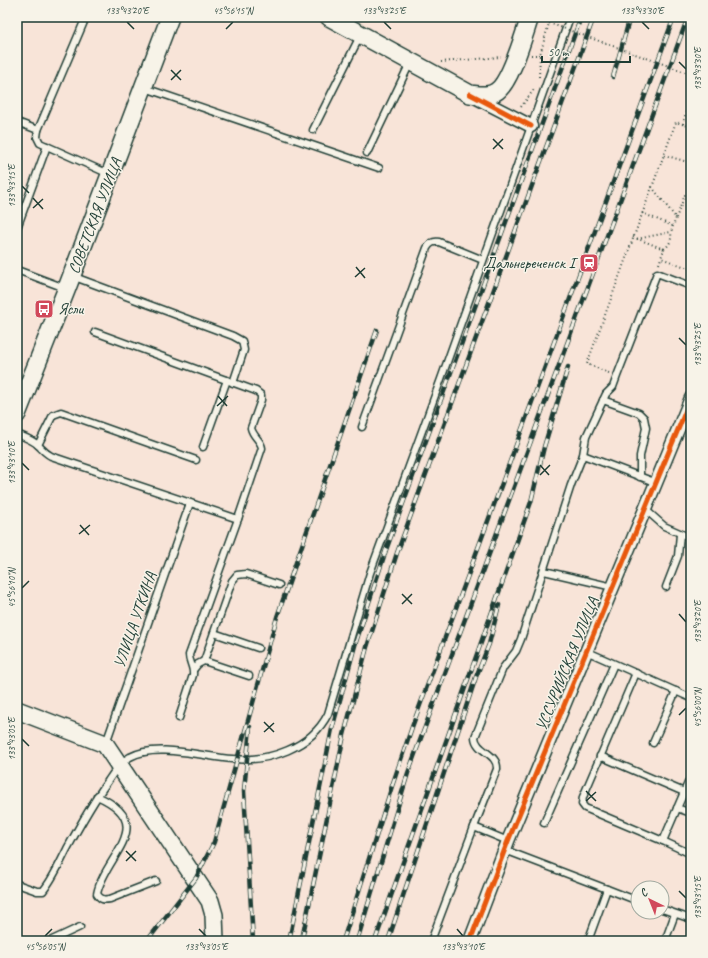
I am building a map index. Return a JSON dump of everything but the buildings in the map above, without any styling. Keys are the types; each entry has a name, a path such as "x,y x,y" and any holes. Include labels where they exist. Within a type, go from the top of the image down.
{"main road":[{"name":"СОВЕТСКАЯ УЛИЦА","path":"17,414 144,88 170,17"},
{"path":"329,17 470,94 485,96 497,92 508,78 530,17"},
{"path":"17,710 105,744 210,901 214,915 215,941"}],"street":[{"path":"470,94 531,126"},
{"name":"УССУРИЙСКАЯ УЛИЦА","path":"470,941 507,845 691,398"}],"lane":[{"path":"86,17 38,130 37,137 40,143 110,174"},
{"path":"17,884 37,891 43,891 97,796 119,765 131,756 148,752 178,752 236,759 283,752 305,741 324,722 370,572 570,17"},
{"path":"313,130 361,35"},
{"path":"367,152 410,62"},
{"path":"144,88 379,168"},
{"path":"17,122 38,130"},
{"path":"17,228 47,146"},
{"path":"362,426 427,248 434,241 439,242 483,260"},
{"path":"17,270 69,282 233,336 242,341 244,350 233,383"},
{"path":"431,941 497,768 497,764 492,757 477,745 475,737 503,668 516,651 544,571 573,478 583,455 586,437 603,400 617,376 657,273 691,286"},
{"path":"95,332 256,391 261,395 261,400 251,428 252,433 260,442 262,448 189,655 190,662 194,669"},
{"path":"203,446 227,380"},
{"path":"603,400 639,414 644,418 646,428 640,456 640,477"},
{"path":"38,445 53,415 61,412 196,460"},
{"path":"17,434 38,445 43,452 51,456 238,519"},
{"path":"583,455 657,483"},
{"name":"УЛИЦА УТКИНА","path":"105,744 190,503"},
{"path":"646,510 664,526 691,538"},
{"path":"666,587 678,556 680,534"},
{"path":"544,571 613,587"},
{"path":"179,718 194,669 198,664 204,661 232,581 237,575 246,574 279,585"},
{"path":"214,633 258,648"},
{"path":"586,651 691,698"},
{"path":"204,661 249,676"},
{"path":"544,823 614,664"},
{"path":"636,673 582,798 582,804 585,808 691,854"},
{"path":"653,743 676,691"},
{"path":"600,756 684,792"},
{"path":"662,842 691,776"},
{"path":"97,796 118,806 126,822 124,839 97,894 100,898 110,899 156,881"},
{"path":"677,808 691,813"},
{"path":"474,827 507,845 630,898"},
{"path":"588,941 607,889"},
{"path":"670,912 691,920"},
{"path":"665,941 675,914"},
{"path":"50,941 80,927"}],"path":[{"path":"513,116 535,87 540,69 540,55 549,23 691,74"},
{"path":"440,62 540,55"},
{"path":"683,124 691,91"},
{"path":"617,376 587,364 632,237 676,122 691,127"},
{"path":"664,155 691,163"},
{"path":"652,187 676,218"},
{"path":"657,273 664,249 668,247 672,237 671,232 685,195 690,197 691,189"},
{"path":"642,213 673,226"},
{"path":"637,239 671,232"},
{"path":"632,237 664,249"},
{"path":"661,258 691,269"}],"railway":[{"path":"289,941 332,729 356,642 386,550 581,17"},
{"path":"302,939 344,735 367,647 397,553 594,17"},
{"path":"613,77 630,17"},
{"path":"343,941 412,727 674,17"},
{"path":"357,941 408,773 688,17"},
{"path":"147,941 196,878 214,842 277,617 377,330"},
{"path":"375,941 531,502 544,447 568,367"},
{"path":"388,941 476,677 489,644 499,605"},
{"path":"250,727 244,791 253,941"}],"cycle path":[{"path":"470,94 531,126"},
{"path":"470,941 508,841 691,398"}],"place":[{"name":"Дальнереченск I","path":"589,263"},
{"name":"Ясли","path":"44,309"}]}
